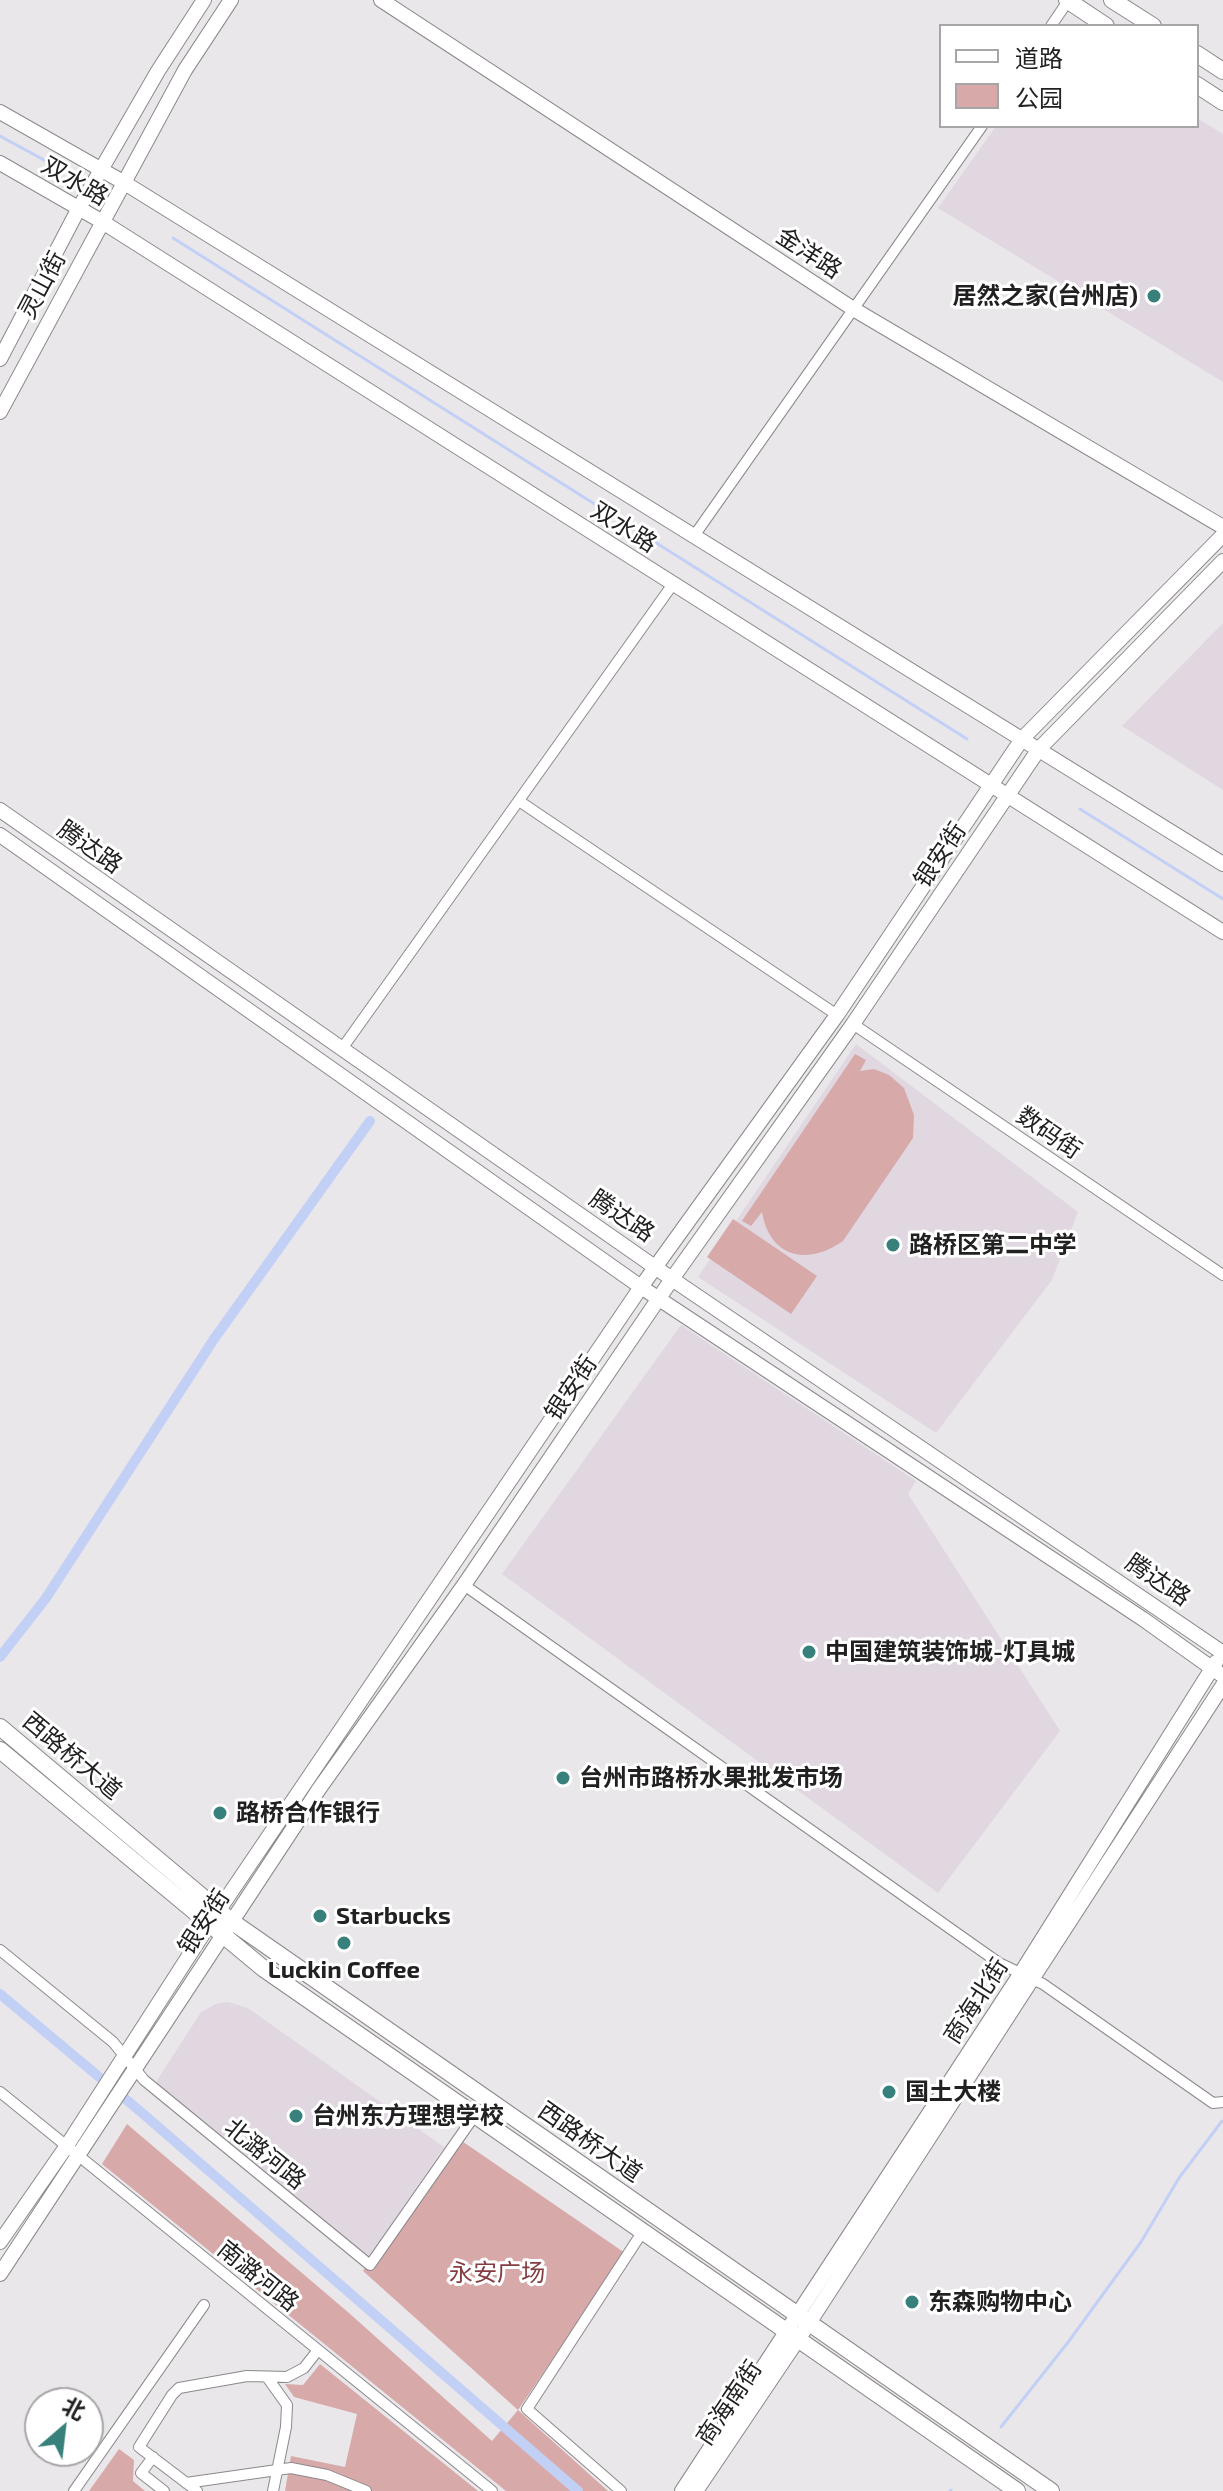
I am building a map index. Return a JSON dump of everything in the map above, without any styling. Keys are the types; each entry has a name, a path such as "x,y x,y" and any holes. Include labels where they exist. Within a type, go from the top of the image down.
{"main road":[{"name":"灵山街","path":"0,359 79,208 158,71 204,0"},
{"name":"灵山街","path":"0,412 185,70 231,0"},
{"name":"金洋路","path":"381,0 855,310 1223,527"},
{"path":"1068,0 1103,24"},
{"path":"1112,0 1150,24"},
{"path":"1199,55 1223,71"},
{"path":"1199,86 1223,102"},
{"name":"双水路","path":"0,112 102,169 1223,864"},
{"name":"双水路","path":"0,163 101,221 1223,932"},
{"name":"银安街","path":"0,2274 133,2073 220,1922 641,1287 837,1015 1022,739 1223,535"},
{"name":"银安街","path":"0,2242 121,2060 464,1585 658,1298 853,1024 1039,749 1223,561"},
{"name":"腾达路","path":"0,810 672,1279 1223,1652"},
{"name":"腾达路","path":"0,835 641,1287 1143,1619 1218,1672"},
{"name":"商海北街","path":"1026,1976 1131,1800 1218,1672 1223,1652"},
{"name":"商海北街","path":"682,2491 803,2319 1026,1976 1223,1685"},
{"name":"西路桥大道","path":"0,1727 220,1922 264,1969 1017,2491"},
{"name":"西路桥大道","path":"0,1750 220,1922 1051,2491"},
{"name":"商海南街","path":"696,2491 792,2335"}],"street":[{"path":"1052,24 1068,0"},
{"path":"694,536 981,128"},
{"path":"341,1050 673,584"},
{"path":"519,801 837,1015"},
{"name":"数码街","path":"853,1024 1223,1275"},
{"path":"464,1585 999,1963 1026,1976 1213,2103 1223,2102"},
{"name":"北潞河路","path":"0,1950 113,2042 121,2060 133,2073 370,2265 475,2115"},
{"name":"南潞河路","path":"0,2092 492,2491"},
{"path":"621,2491 527,2409 643,2231"},
{"path":"74,2491 204,2305"},
{"path":"197,2491 139,2447 179,2388 247,2376 287,2377 304,2368 318,2350"},
{"path":"267,2377 287,2405 286,2427 273,2491"},
{"path":"153,2457 141,2473 164,2491"},
{"path":"186,2483 291,2468 327,2475 366,2491"}],"shaded area":[{"name":"居然之家(台州店)","path":"1199,119 1223,134 1223,382 938,208 995,128 1199,128"},
{"path":"1223,623 1223,790 1122,726"},
{"name":"路桥区第二中学","path":"856,1044 1078,1212 1052,1280 936,1433 698,1277"},
{"name":"中国建筑装饰城-灯具城","path":"681,1325 916,1481 908,1494 1060,1731 938,1893 502,1574"},
{"name":"台州东方理想学校","path":"228,2002 248,2008 444,2147 368,2258 154,2085 201,2012 218,2003"}],"green space":[{"path":"855,1054 866,1060 860,1071 874,1069 889,1075 904,1088 914,1115 913,1138 843,1241 816,1253 792,1253 773,1239 762,1212 751,1226 742,1221"},
{"path":"733,1219 817,1276 791,1314 707,1257"},
{"path":"127,2124 349,2313 492,2441 518,2410 608,2491 506,2491 102,2164"},
{"name":"永安广场","path":"456,2137 625,2253 518,2410 363,2271"},
{"path":"320,2364 478,2491 285,2491 291,2456 345,2467 357,2414 294,2397 285,2384 303,2385"},
{"path":"119,2449 134,2460 133,2481 145,2491 89,2491"}],"waterway":[{"path":"0,136 57,167"},
{"path":"173,238 967,739"},
{"path":"1080,809 1223,899"},
{"path":"0,1657 46,1598 214,1339 370,1121"},
{"path":"0,1994 141,2112 578,2491"},
{"path":"1001,2427 1141,2242 1179,2178 1222,2121"}],"place":[{"name":"居然之家(台州店)","path":"1154,296"},
{"name":"路桥区第二中学","path":"893,1245"},
{"name":"中国建筑装饰城-灯具城","path":"809,1652"},
{"name":"台州市路桥水果批发市场","path":"563,1778"},
{"name":"路桥合作银行","path":"220,1813"},
{"name":"Starbucks","path":"320,1916"},
{"name":"Luckin Coffee","path":"344,1943"},
{"name":"国土大楼","path":"889,2092"},
{"name":"台州东方理想学校","path":"296,2116"},
{"name":"东森购物中心","path":"912,2302"}]}
